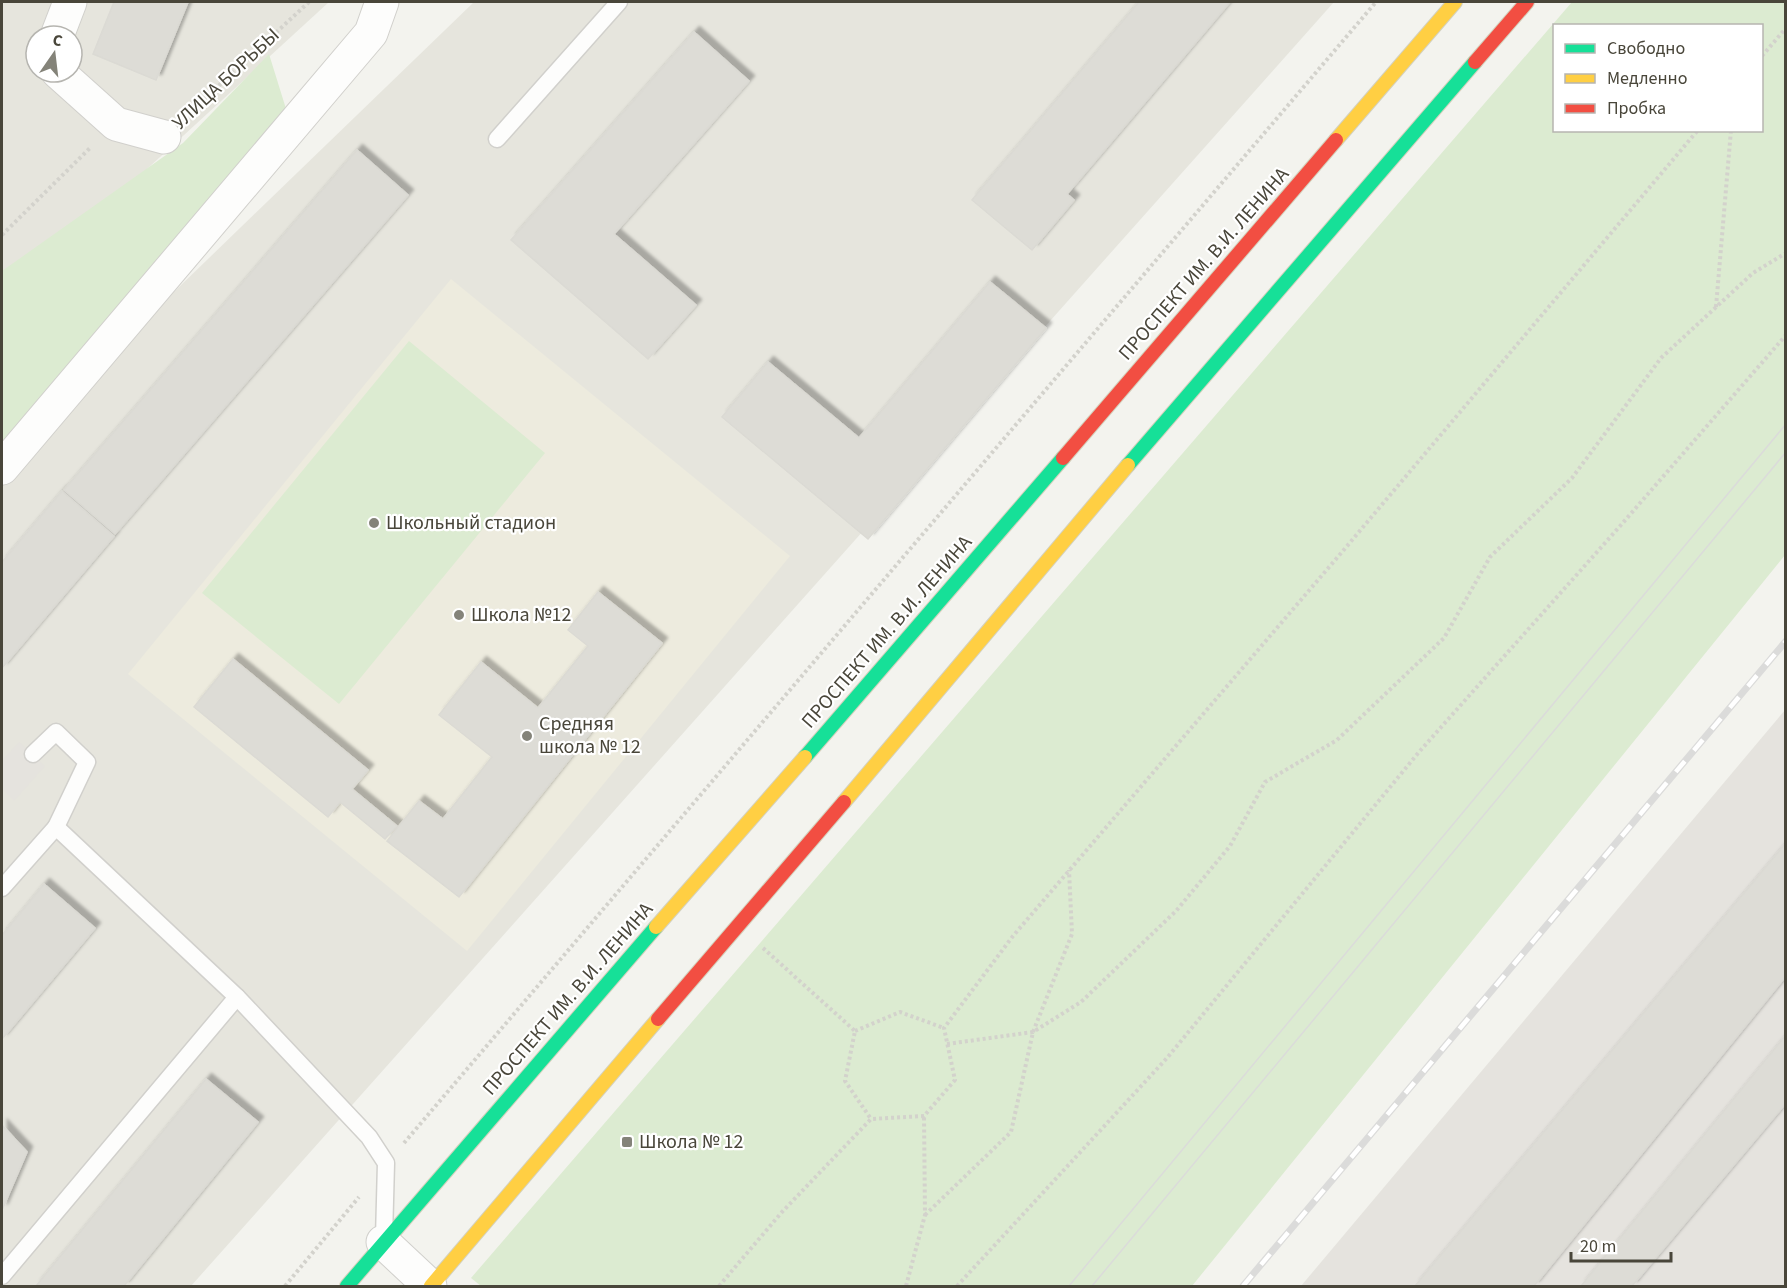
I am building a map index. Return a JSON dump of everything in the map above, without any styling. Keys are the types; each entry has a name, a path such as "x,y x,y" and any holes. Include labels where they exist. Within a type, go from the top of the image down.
{"main road":[{"name":"ПРОСПЕКТ ИМ. В.И. ЛЕНИНА","path":"347,1287 1455,2"},
{"path":"431,1287 985,636 1064,539 1527,2"}],"street":[{"path":"62,24 70,2"},
{"path":"2,468 371,33 382,2"},
{"path":"71,84 116,124"},
{"name":"УЛИЦА БОРЬБЫ","path":"116,124 164,137"},
{"path":"384,1242 431,1287"}],"lane":[{"path":"497,139 619,2"},
{"path":"2,888 56,827 87,762 56,732 33,754"},
{"path":"56,827 237,998 369,1137 386,1163 384,1242"},
{"path":"2,1276 237,998"}],"path":[{"name":"УЛИЦА БОРЬБЫ","path":"164,137 309,2"},
{"path":"285,1287 386,1163 1376,2"},
{"path":"1763,54 1785,28"},
{"path":"2,235 116,124"},
{"path":"906,1287 925,1215 924,1116 955,1080 944,1028 1013,936 1342,552 1696,132"},
{"path":"1716,307 1731,132"},
{"path":"947,1044 1033,1032 1081,1002 1176,911 1230,846 1264,782 1337,740 1444,638 1490,556 1572,478 1661,358 1753,273 1785,253"},
{"path":"957,1287 1167,1058 1419,752 1621,525 1785,335"},
{"path":"925,1215 1011,1132 1033,1032 1072,934 1069,870"},
{"path":"776,962 855,1031"},
{"path":"855,1031 900,1012 944,1028"},
{"path":"855,1031 845,1081 871,1119"},
{"path":"719,1287 782,1212 871,1119 924,1116"}],"shaded area":[{"path":"2,2 329,2 2,302"},
{"path":"474,2 1334,2 191,1286 2,1286 2,458"},
{"name":"Школа №12","path":"451,279 790,556 467,951 128,674"},
{"path":"1785,710 1785,1286 1301,1286"},
{"path":"19,742 45,766 14,801 2,789 2,761"}],"green space":[{"path":"1572,2 1785,2 1785,555 1192,1286 481,1286 471,1278 1553,24 1553,132 1763,132 1763,24 1553,24"},
{"path":"269,54 287,112 2,448 2,271 183,143"},
{"name":"Школьный стадион","path":"409,341 545,453 339,704 202,593"}],"building":[{"path":"114,2 188,2 156,80 93,54"},
{"path":"1139,2 1230,2 1067,194 1074,200 1032,250 972,200"},
{"path":"694,32 749,81 614,234 696,305 648,359 511,240"},
{"path":"357,150 408,195 115,534 64,490"},
{"path":"990,282 1046,328 868,539 722,417 768,362 859,438"},
{"path":"62,491 114,536 2,668 2,562"},
{"name":"Средняя школа № 12","path":"598,592 662,643 459,897 387,841 419,801 443,819 492,757 439,715 481,662 538,708 588,646 568,630"},
{"path":"233,659 368,770 352,789 397,826 385,839 340,802 328,817 194,707"},
{"path":"1786,843 1786,976 1534,1286 1415,1286"},
{"path":"44,884 95,928 2,1039 2,935"},
{"path":"1786,1035 1786,1103 1632,1286 1581,1286"},
{"path":"206,1079 258,1122 124,1286 36,1286"},
{"path":"2,1125 27,1152 2,1210"}],"tram line":[{"path":"1069,1286 1786,424"},
{"path":"1092,1286 1786,452"}],"railway":[{"path":"1243,1286 1786,641"}],"traffic: fast":[{"path":"1128,465 1475,62"},
{"path":"805,757 1063,458"},
{"path":"347,1286 656,927"}],"traffic: slow":[{"path":"1336,140 1455,2"},
{"path":"844,802 1128,465"},
{"path":"656,927 805,757"},
{"path":"431,1286 658,1019"}],"traffic: jam":[{"path":"1475,62 1527,2"},
{"path":"1063,458 1336,140"},
{"path":"658,1019 844,802"}],"place":[{"name":"Школьный стадион","path":"374,523"},
{"name":"Школа №12","path":"459,615"},
{"name":"Средняя школа № 12","path":"527,736"},
{"name":"Школа № 12","path":"627,1142"}]}
